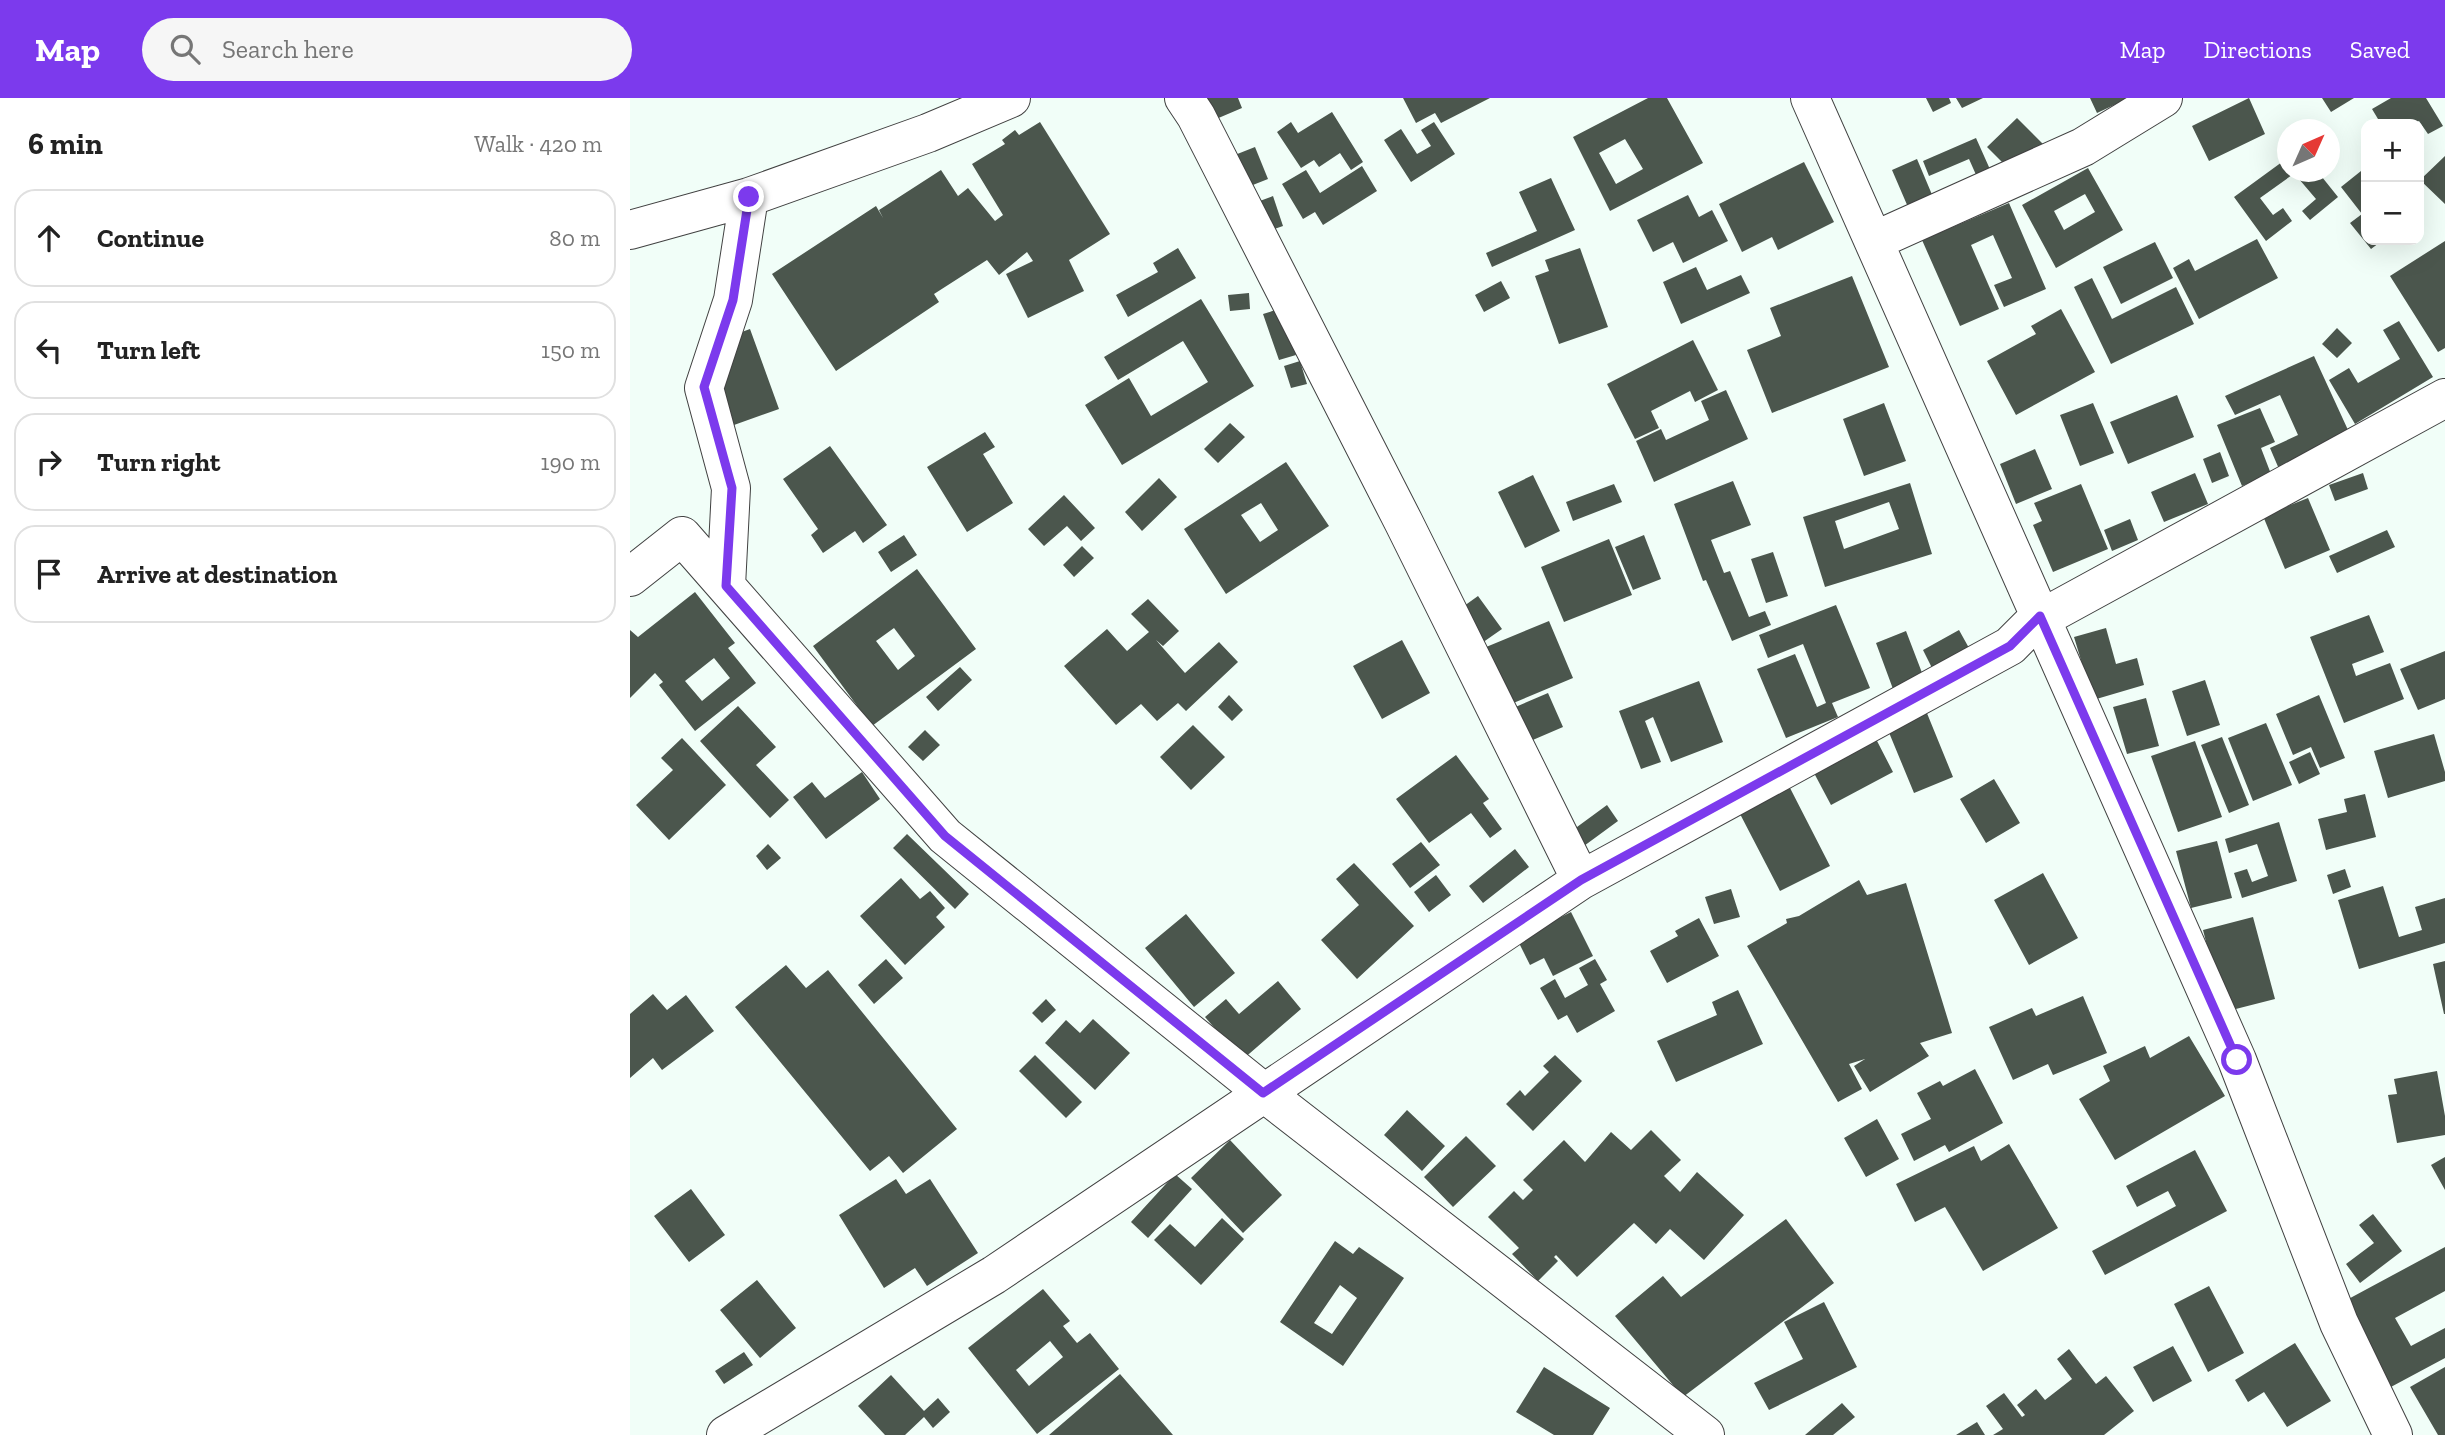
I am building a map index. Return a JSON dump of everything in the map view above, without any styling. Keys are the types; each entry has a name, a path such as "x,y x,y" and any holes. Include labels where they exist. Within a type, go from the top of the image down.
{"street":[{"path":"630,230 749,197 928,133 1011,98"},
{"path":"1184,98 1196,116 1397,510 1581,880"},
{"path":"1810,98 2237,1060 2339,1324 2393,1435"},
{"path":"1874,241 2083,147 2163,98"},
{"path":"726,586 732,488 704,387 733,300 749,197"},
{"path":"726,1435 994,1275 1581,880 2010,646 2040,616 2056,611 2445,398"},
{"path":"630,577 682,536 945,836 1263,1093 1704,1435"}],"building":[{"path":"1182,98 1238,98 1242,108 1195,128"},
{"path":"1403,98 1490,98 1441,123 1435,113 1416,123"},
{"path":"1648,98 1667,98 1703,163 1610,211 1573,137","holes":["1625,139 1643,169 1616,184 1599,153"]},
{"path":"1926,98 1949,98 1951,103 1933,112"},
{"path":"1956,98 1983,98 1962,108"},
{"path":"2090,98 2129,98 2097,113"},
{"path":"2249,98 2265,134 2209,161 2192,126"},
{"path":"2322,98 2354,98 2331,112"},
{"path":"2391,98 2426,98 2443,126 2428,134 2424,128 2424,119 2378,119 2372,109"},
{"path":"1332,112 1363,162 1351,170 1340,153 1319,167 1314,160 1301,168 1277,132 1291,122 1298,133"},
{"path":"2017,118 2045,146 2015,175 1987,147"},
{"path":"1040,122 1110,234 1069,260 1084,291 1028,318 1006,274 1033,261 1027,252 999,275 987,260 934,294 939,302 836,371 772,274 876,206 883,218 879,210 941,170 958,196 968,188 995,221 1003,215 972,164 1005,144 1002,140 1015,130 1019,135"},
{"path":"1434,122 1455,154 1411,182 1384,140 1401,129 1417,154 1431,146 1421,130"},
{"path":"1976,138 1997,185 1914,221 1892,170 1917,159 1933,197 1977,177 1969,159 1929,176 1923,161"},
{"path":"1255,147 1268,179 1220,198 1207,166"},
{"path":"2445,156 2445,204 2424,184 2424,176"},
{"path":"1804,162 1834,222 1778,250 1772,237 1742,252 1719,204"},
{"path":"1362,166 1377,191 1323,225 1315,212 1303,219 1282,184 1306,170 1320,193"},
{"path":"2277,166 2277,182 2282,182 2260,198 2273,215 2283,208 2292,221 2266,241 2234,197"},
{"path":"2088,168 2123,230 2056,268 2022,205","holes":["2085,194 2095,212 2064,230 2054,211"]},
{"path":"2361,171 2361,213 2341,187"},
{"path":"1551,178 1575,230 1492,267 1486,253 1537,231 1519,192"},
{"path":"2302,182 2326,182 2338,197 2310,220 2302,211 2316,199"},
{"path":"1688,195 1699,217 1712,210 1728,241 1683,263 1673,242 1653,252 1637,220"},
{"path":"1273,196 1283,226 1249,238 1257,202"},
{"path":"2009,203 2046,289 2004,307 1994,285 2012,278 1993,235 1971,245 1999,309 1960,326 1922,240"},
{"path":"2361,215 2361,237 2350,223"},
{"path":"2257,239 2278,278 2199,319 2173,268 2189,259 2195,271"},
{"path":"2445,241 2445,348 2438,352 2390,276"},
{"path":"2155,242 2173,278 2121,304 2103,267"},
{"path":"1178,248 1196,278 1128,317 1116,295 1158,272 1153,263"},
{"path":"1580,248 1608,327 1559,344 1535,276 1549,271 1545,260"},
{"path":"1696,267 1707,290 1741,275 1750,293 1681,324 1663,282"},
{"path":"1852,276 1889,367 1772,413 1747,350 1781,336 1770,308"},
{"path":"2092,278 2112,319 2176,287 2194,324 2111,364 2074,287"},
{"path":"1501,281 1510,298 1484,312 1475,295"},
{"path":"1249,293 1250,309 1230,311 1228,295"},
{"path":"1201,299 1254,386 1122,465 1085,405 1129,378 1151,416 1208,382 1183,341 1118,380 1104,357"},
{"path":"1279,309 1296,355 1279,360 1263,314"},
{"path":"2061,309 2095,372 2016,415 1987,361 2036,334 2031,326"},
{"path":"2399,321 2433,377 2355,424 2329,380 2349,368 2358,383 2400,359 2383,330"},
{"path":"2337,328 2352,343 2337,358 2322,344"},
{"path":"750,329 779,409 734,425 706,345"},
{"path":"1693,340 1718,390 1695,402 1690,391 1651,411 1659,428 1635,439 1607,384"},
{"path":"2314,356 2348,430 2279,469 2270,448 2298,435 2280,395 2235,415 2225,396"},
{"path":"1300,361 1307,384 1291,388 1284,366"},
{"path":"1726,390 1748,439 1654,482 1636,441 1661,429 1666,440 1709,420 1701,401"},
{"path":"2177,395 2194,437 2128,464 2110,422"},
{"path":"1884,403 1906,461 1864,476 1843,419"},
{"path":"2093,403 2114,453 2080,466 2060,415"},
{"path":"2260,408 2275,442 2261,448 2271,474 2242,486 2217,425"},
{"path":"1230,423 1245,437 1218,463 1204,449"},
{"path":"985,432 995,447 983,454 1013,503 967,532 927,467"},
{"path":"830,446 887,525 863,543 855,531 823,553 811,535 818,529 783,479"},
{"path":"2035,449 2052,489 2016,504 2000,464"},
{"path":"2220,452 2229,476 2212,483 2203,459"},
{"path":"1286,462 1329,526 1226,594 1184,529","holes":["1261,503 1278,530 1260,542 1241,515"]},
{"path":"2195,473 2208,504 2164,522 2151,492"},
{"path":"2363,473 2368,489 2335,501 2329,485"},
{"path":"1533,475 1560,531 1525,548 1498,492"},
{"path":"1159,478 1177,497 1142,531 1125,512"},
{"path":"1733,481 1751,525 1711,540 1724,573 1730,571 1749,617 1765,611 1771,625 1732,641 1706,580 1703,581 1674,504"},
{"path":"1910,483 1932,554 1825,587 1803,517","holes":["1889,502 1899,529 1844,549 1835,521"]},
{"path":"1614,484 1622,502 1573,521 1566,502"},
{"path":"2081,484 2108,549 2053,572 2033,525 2042,521 2034,503"},
{"path":"1064,495 1095,528 1081,541 1067,526 1044,546 1028,529"},
{"path":"2308,498 2330,550 2285,569 2263,516"},
{"path":"2130,519 2138,540 2112,551 2104,530"},
{"path":"2387,530 2395,547 2337,573 2329,556"},
{"path":"904,535 917,555 891,572 878,552"},
{"path":"1644,535 1661,579 1633,590 1615,547"},
{"path":"1609,539 1632,595 1564,622 1541,567"},
{"path":"1082,546 1094,558 1074,577 1063,565"},
{"path":"1773,552 1788,596 1766,603 1751,559"},
{"path":"917,569 976,649 872,726 813,646","holes":["894,628 915,656 898,670 876,641"]},
{"path":"695,592 735,643 728,648 756,683 695,731 659,685 663,682 655,673 630,698 630,630 638,637","holes":["714,658 730,678 702,701 685,681"]},
{"path":"1478,596 1502,629 1459,659 1436,626"},
{"path":"1148,599 1179,631 1163,646 1156,640 1185,673 1219,642 1238,662 1186,711 1178,703 1157,721 1141,704 1116,725 1064,666 1107,629 1127,651 1149,632 1131,614"},
{"path":"1836,605 1870,688 1832,703 1838,717 1786,738 1757,669 1795,654 1817,707 1826,703 1803,644 1768,658 1759,635"},
{"path":"2369,615 2384,652 2352,664 2356,676 2390,663 2404,699 2344,723 2310,637"},
{"path":"1549,621 1573,678 1487,714 1462,657"},
{"path":"2106,628 2116,664 2137,658 2144,685 2093,700 2074,637"},
{"path":"1959,630 1969,648 1932,668 1923,650"},
{"path":"1906,631 1924,678 1893,689 1876,643"},
{"path":"1402,640 1430,693 1382,719 1353,666"},
{"path":"2445,651 2445,699 2418,710 2400,669"},
{"path":"960,667 972,680 938,711 926,697"},
{"path":"2205,680 2220,725 2187,736 2172,691"},
{"path":"1699,681 1723,742 1671,762 1653,717 1645,721 1661,762 1641,769 1619,711"},
{"path":"1548,693 1563,727 1507,751 1492,717"},
{"path":"1229,695 1243,710 1232,721 1218,707"},
{"path":"2319,695 2345,758 2320,768 2311,747 2293,755 2276,714"},
{"path":"2146,698 2159,746 2127,754 2113,707"},
{"path":"1922,701 1953,777 1914,793 1883,718"},
{"path":"738,706 776,747 756,765 789,800 770,818 700,741"},
{"path":"2266,723 2292,785 2253,801 2228,738"},
{"path":"1193,725 1225,757 1191,790 1160,757"},
{"path":"925,730 940,745 923,761 908,747"},
{"path":"2434,734 2445,781 2388,798 2374,751"},
{"path":"2222,737 2249,805 2229,813 2201,745"},
{"path":"682,738 726,785 669,840 636,805 673,770 661,758"},
{"path":"1876,739 1893,772 1831,805 1814,773"},
{"path":"2195,741 2222,817 2178,832 2151,756"},
{"path":"2310,752 2320,774 2299,784 2289,762"},
{"path":"1456,755 1489,799 1483,803 1502,829 1490,838 1471,813 1429,843 1396,799"},
{"path":"862,772 880,799 826,839 793,797 812,782 825,798"},
{"path":"1994,779 2020,823 1986,843 1960,799"},
{"path":"1789,786 1830,866 1780,891 1739,812"},
{"path":"2365,794 2376,837 2326,850 2318,819 2347,812 2344,799"},
{"path":"1607,805 1618,821 1573,854 1562,838"},
{"path":"2279,822 2297,881 2242,898 2234,873 2247,869 2252,882 2268,876 2257,844 2229,853 2225,839"},
{"path":"907,834 969,894 955,909 893,848"},
{"path":"2217,841 2232,898 2191,908 2176,851"},
{"path":"1421,842 1440,865 1410,888 1392,864"},
{"path":"768,844 781,858 767,870 756,856"},
{"path":"1515,849 1529,867 1483,903 1469,886"},
{"path":"1354,863 1414,926 1357,979 1321,940 1359,905 1336,879"},
{"path":"2345,869 2351,887 2333,894 2327,875"},
{"path":"2043,873 2078,938 2029,965 1994,900"},
{"path":"1436,875 1451,895 1429,912 1414,892"},
{"path":"901,878 920,899 930,891 945,908 936,917 945,927 905,965 860,916"},
{"path":"1859,880 1867,895 1906,883 1952,1033 1920,1043 1929,1056 1870,1092 1854,1066 1865,1059 1849,1064 1862,1089 1838,1102 1747,946 1787,923 1786,919 1799,916"},
{"path":"2383,886 2399,937 2422,930 2415,907 2445,898 2445,943 2359,969 2338,900"},
{"path":"1731,889 1740,917 1714,924 1705,897"},
{"path":"1571,912 1593,956 1553,976 1544,958 1530,965 1517,939"},
{"path":"1186,914 1235,973 1194,1007 1145,948"},
{"path":"2253,917 2275,999 2224,1012 2203,930"},
{"path":"1699,918 1719,956 1667,983 1650,951 1678,936 1675,931"},
{"path":"886,959 903,978 874,1004 858,985"},
{"path":"1595,959 1607,980 1600,984 1615,1011 1577,1033 1567,1015 1558,1020 1540,988 1555,979 1565,998 1588,985 1579,968"},
{"path":"2445,961 2445,1014 2444,1014 2433,964"},
{"path":"786,965 806,988 828,970 957,1129 903,1173 889,1156 870,1171 735,1007"},
{"path":"1278,981 1301,1009 1242,1060 1205,1017 1226,999 1239,1014"},
{"path":"1738,990 1763,1044 1676,1082 1657,1041 1717,1015 1712,1002"},
{"path":"653,994 667,1010 686,995 714,1031 662,1070 653,1058 630,1078 630,1014"},
{"path":"2083,996 2107,1053 2053,1075 2048,1064 2013,1080 1989,1027 2032,1008 2036,1016"},
{"path":"1046,999 1056,1010 1042,1023 1032,1013"},
{"path":"1093,1019 1130,1053 1095,1090 1045,1043 1066,1020 1080,1033"},
{"path":"2189,1036 2225,1096 2115,1160 2079,1099 2110,1081 2103,1066 2145,1046 2150,1058"},
{"path":"1035,1055 1082,1102 1066,1118 1019,1071"},
{"path":"1555,1055 1582,1081 1533,1131 1506,1104 1520,1090 1525,1096 1549,1072 1543,1066"},
{"path":"1975,1069 2003,1123 1949,1152 1945,1145 1914,1161 1901,1134 1931,1119 1917,1093 1940,1081 1943,1086"},
{"path":"2437,1071 2445,1116 2445,1135 2397,1143 2388,1095 2397,1094 2394,1079"},
{"path":"1407,1110 1445,1146 1422,1171 1384,1135"},
{"path":"1877,1119 1899,1159 1866,1177 1844,1138"},
{"path":"1651,1130 1681,1160 1664,1176 1680,1192 1697,1172 1744,1215 1704,1260 1670,1229 1656,1244 1634,1223 1577,1277 1556,1255 1554,1257 1558,1261 1538,1281 1512,1254 1519,1248 1488,1217 1514,1191 1523,1200 1533,1190 1523,1180 1564,1140 1585,1162 1611,1132 1631,1150"},
{"path":"1466,1136 1496,1166 1453,1207 1424,1177"},
{"path":"1230,1140 1282,1195 1243,1233 1191,1178"},
{"path":"2009,1144 2058,1228 1983,1271 1945,1207 1915,1222 1896,1184 1974,1146 1981,1161"},
{"path":"2195,1150 2227,1211 2105,1275 2092,1251 2176,1206 2168,1191 2137,1207 2126,1186"},
{"path":"2445,1157 2445,1190 2431,1165"},
{"path":"1175,1174 1192,1189 1148,1238 1131,1222"},
{"path":"896,1179 906,1194 930,1179 978,1253 927,1286 915,1268 884,1288 839,1215"},
{"path":"691,1189 725,1235 689,1262 654,1216"},
{"path":"2373,1214 2402,1251 2360,1283 2346,1264 2374,1243 2359,1225"},
{"path":"1222,1218 1244,1239 1201,1285 1154,1240 1170,1224 1195,1247"},
{"path":"1786,1219 1834,1283 1683,1397 1615,1316 1663,1276 1681,1297"},
{"path":"1335,1241 1353,1254 1359,1247 1404,1278 1343,1366 1280,1322","holes":["1340,1285 1357,1298 1332,1334 1314,1323"]},
{"path":"2445,1247 2445,1291 2395,1318 2411,1346 2445,1328 2445,1358 2389,1388 2376,1365 2380,1363 2358,1323 2341,1303"},
{"path":"757,1280 796,1328 760,1358 720,1310"},
{"path":"2209,1286 2244,1353 2208,1372 2174,1304"},
{"path":"1043,1289 1070,1321 1063,1326 1077,1343 1090,1333 1119,1369 1037,1434 968,1348","holes":["1050,1341 1063,1357 1029,1386 1016,1370"]},
{"path":"1824,1302 1857,1367 1769,1410 1754,1383 1803,1359 1784,1322"},
{"path":"2295,1343 2331,1401 2287,1427 2264,1392 2248,1402 2235,1380"},
{"path":"2173,1346 2192,1381 2153,1402 2133,1367"},
{"path":"2069,1349 2096,1384 2106,1376 2134,1411 2104,1435 1993,1435 2003,1429 1986,1406 2004,1393 2022,1417 2025,1415 2017,1405 2036,1389 2045,1400 2072,1379 2057,1359"},
{"path":"744,1352 753,1365 724,1384 715,1371"},
{"path":"1544,1367 1610,1408 1593,1435 1554,1435 1516,1412"},
{"path":"2445,1367 2445,1435 2438,1435 2410,1387"},
{"path":"1120,1374 1173,1435 1049,1435"},
{"path":"891,1375 924,1411 938,1398 950,1412 933,1428 924,1417 905,1435 885,1435 858,1406"},
{"path":"1842,1403 1855,1417 1833,1435 1805,1435"},
{"path":"1977,1422 1985,1435 1956,1435"}],"route":[{"path":"749,197 733,300 704,387 732,488 726,586 945,836 1263,1093 1581,880 2010,646 2040,616 2237,1060"}]}
